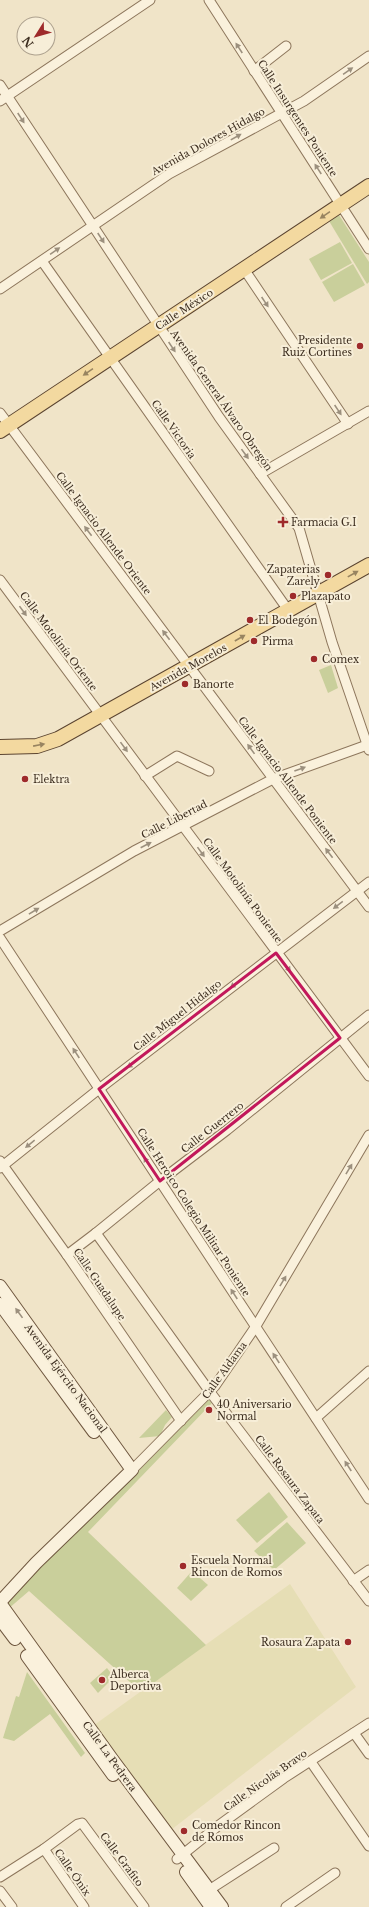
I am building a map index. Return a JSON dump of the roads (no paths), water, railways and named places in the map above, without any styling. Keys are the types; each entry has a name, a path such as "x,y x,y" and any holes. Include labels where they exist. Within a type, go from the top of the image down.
{"main road":[{"name":"Calle México","path":"4,428 369,186"},
{"name":"Avenida Morelos","path":"0,747 44,744 190,667 369,565"},
{"name":"Avenida Ejército Nacional","path":"0,1286 129,1473"},
{"name":"Avenida Ejército Nacional","path":"0,1304 129,1473"},
{"name":"Calle Aldama","path":"0,1603 36,1563 129,1473"},
{"name":"Calle La Pedrera","path":"0,1603 101,1750"},
{"name":"Calle La Pedrera","path":"0,1619 180,1856 222,1907"},
{"name":"Calle La Pedrera","path":"180,1856 211,1907"}],"street":[{"path":"4,98 150,0"},
{"name":"Calle Insurgentes Poniente","path":"208,0 369,249"},
{"path":"254,71 286,46"},
{"name":"Avenida Dolores Hidalgo","path":"0,290 169,174 322,89 369,56"},
{"name":"Avenida General Álvaro Obregón","path":"0,85 4,98 93,226 158,326 299,528 318,594 368,747"},
{"name":"Calle Victoria","path":"42,261 288,610"},
{"path":"244,269 348,424"},
{"path":"260,474 369,411"},
{"name":"Calle Ignacio Allende Oriente","path":"0,413 4,428 190,667"},
{"name":"Calle Motolinía Oriente","path":"0,580 101,715"},
{"name":"Calle Ignacio Allende Poniente","path":"190,667 369,907"},
{"name":"Calle Motolinía Poniente","path":"101,715 276,953 369,1076"},
{"name":"Calle Libertad","path":"0,930 134,851 183,827 273,779 368,747"},
{"path":"146,776 177,756 209,771"},
{"name":"Calle Miguel Hidalgo","path":"1,1165 369,882"},
{"name":"Calle Heroico Colegio Militar Poniente","path":"0,938 369,1499"},
{"name":"Calle Guerrero","path":"67,1255 227,1130 369,1014"},
{"name":"Calle Aldama","path":"129,1473 210,1392 256,1326 369,1135"},
{"name":"Calle Guadalupe","path":"1,1165 67,1255 181,1421"},
{"name":"Calle Rosaura Zapata","path":"96,1233 210,1392 369,1601"},
{"path":"316,1418 369,1371"},
{"path":"353,1581 369,1570"},
{"name":"Calle Nicolás Bravo","path":"180,1856 284,1778 311,1762 369,1723"},
{"path":"354,1733 369,1754"},
{"path":"311,1762 369,1846"},
{"name":"Calle Grafito","path":"44,1849 78,1824 82,1823 144,1907"},
{"path":"209,1890 274,1848"},
{"path":"0,1877 44,1849"},
{"name":"Calle Ónix","path":"44,1849 84,1907"},
{"path":"286,1907 335,1873"},
{"path":"0,1891 12,1907"}],"place":[{"name":"Presidente Ruiz Cortines","path":"360,346"},
{"name":"Farmacia G.I","path":"283,522"},
{"name":"Zapaterias Zarely","path":"328,575"},
{"name":"Plazapato","path":"293,596"},
{"name":"El Bodegón","path":"250,620"},
{"name":"Pirma","path":"254,641"},
{"name":"Comex","path":"314,659"},
{"name":"Banorte","path":"185,684"},
{"name":"Elektra","path":"25,779"},
{"name":"40 Aniversario Normal","path":"209,1410"},
{"name":"Escuela Normal Rincon de Romos","path":"183,1566"},
{"name":"Rosaura Zapata","path":"348,1642"},
{"name":"Alberca Deportiva","path":"102,1680"},
{"name":"Comedor Rincon de Romos","path":"184,1831"}]}
